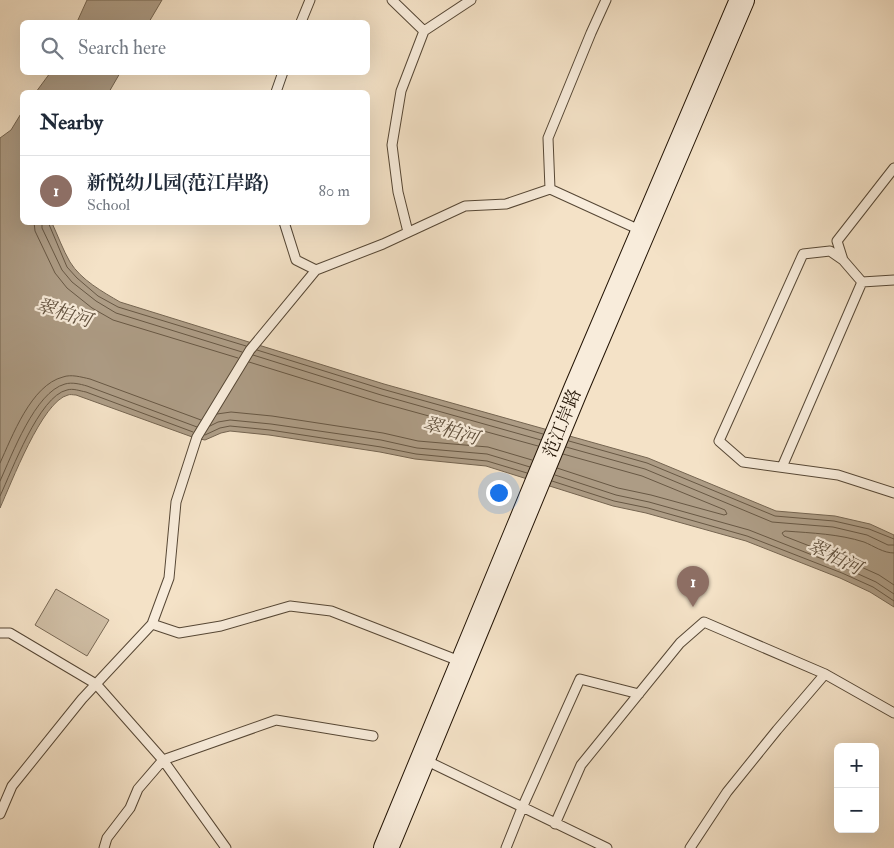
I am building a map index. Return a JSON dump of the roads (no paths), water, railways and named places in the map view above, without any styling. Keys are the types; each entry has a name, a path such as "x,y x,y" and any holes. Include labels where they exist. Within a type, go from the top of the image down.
{"street":[{"name":"范江岸路","path":"386,848 576,389 742,0"}],"lane":[{"path":"302,20 310,0"},
{"path":"392,0 424,31"},
{"path":"408,232 398,192 392,145 402,91 424,31 470,0"},
{"path":"550,189 548,138 606,0"},
{"path":"277,90 282,75"},
{"path":"843,260 837,241 894,168"},
{"path":"0,814 12,786 96,684 152,624 169,578 176,502 197,437 250,350 316,270 465,206 506,204 550,189 644,232"},
{"path":"285,225 296,260 316,270"},
{"path":"862,282 843,260 830,251 803,254 719,441 743,462 838,475 893,490"},
{"path":"862,282 894,280"},
{"path":"782,466 862,282"},
{"path":"152,624 179,633 221,626 290,606 331,611 463,663"},
{"path":"555,824 581,765 680,643 704,622 826,674 894,714"},
{"path":"0,633 10,633 96,684 163,760 226,848"},
{"path":"690,848 728,792 777,730 826,674"},
{"path":"506,848 580,679 640,694"},
{"path":"104,848 107,838 130,808 138,789 163,760 276,720 374,736"},
{"path":"423,759 607,848"}],"water":[{"path":"87,0 162,0 150,20 78,20"},
{"path":"49,75 119,75 110,90 37,90"},
{"name":"翠柏河","path":"20,115 20,225 53,225 65,253 80,274 93,285 120,302 384,384 648,458 776,511 835,516 870,524 894,535 894,607 870,592 840,578 746,541 646,513 613,506 486,466 415,459 269,435 230,431 205,440 76,395 69,395 58,401 48,412 19,463 0,508 0,138 11,130"}],"place":[{"name":"新悦幼儿园(范江岸路)","path":"693,607"}]}
